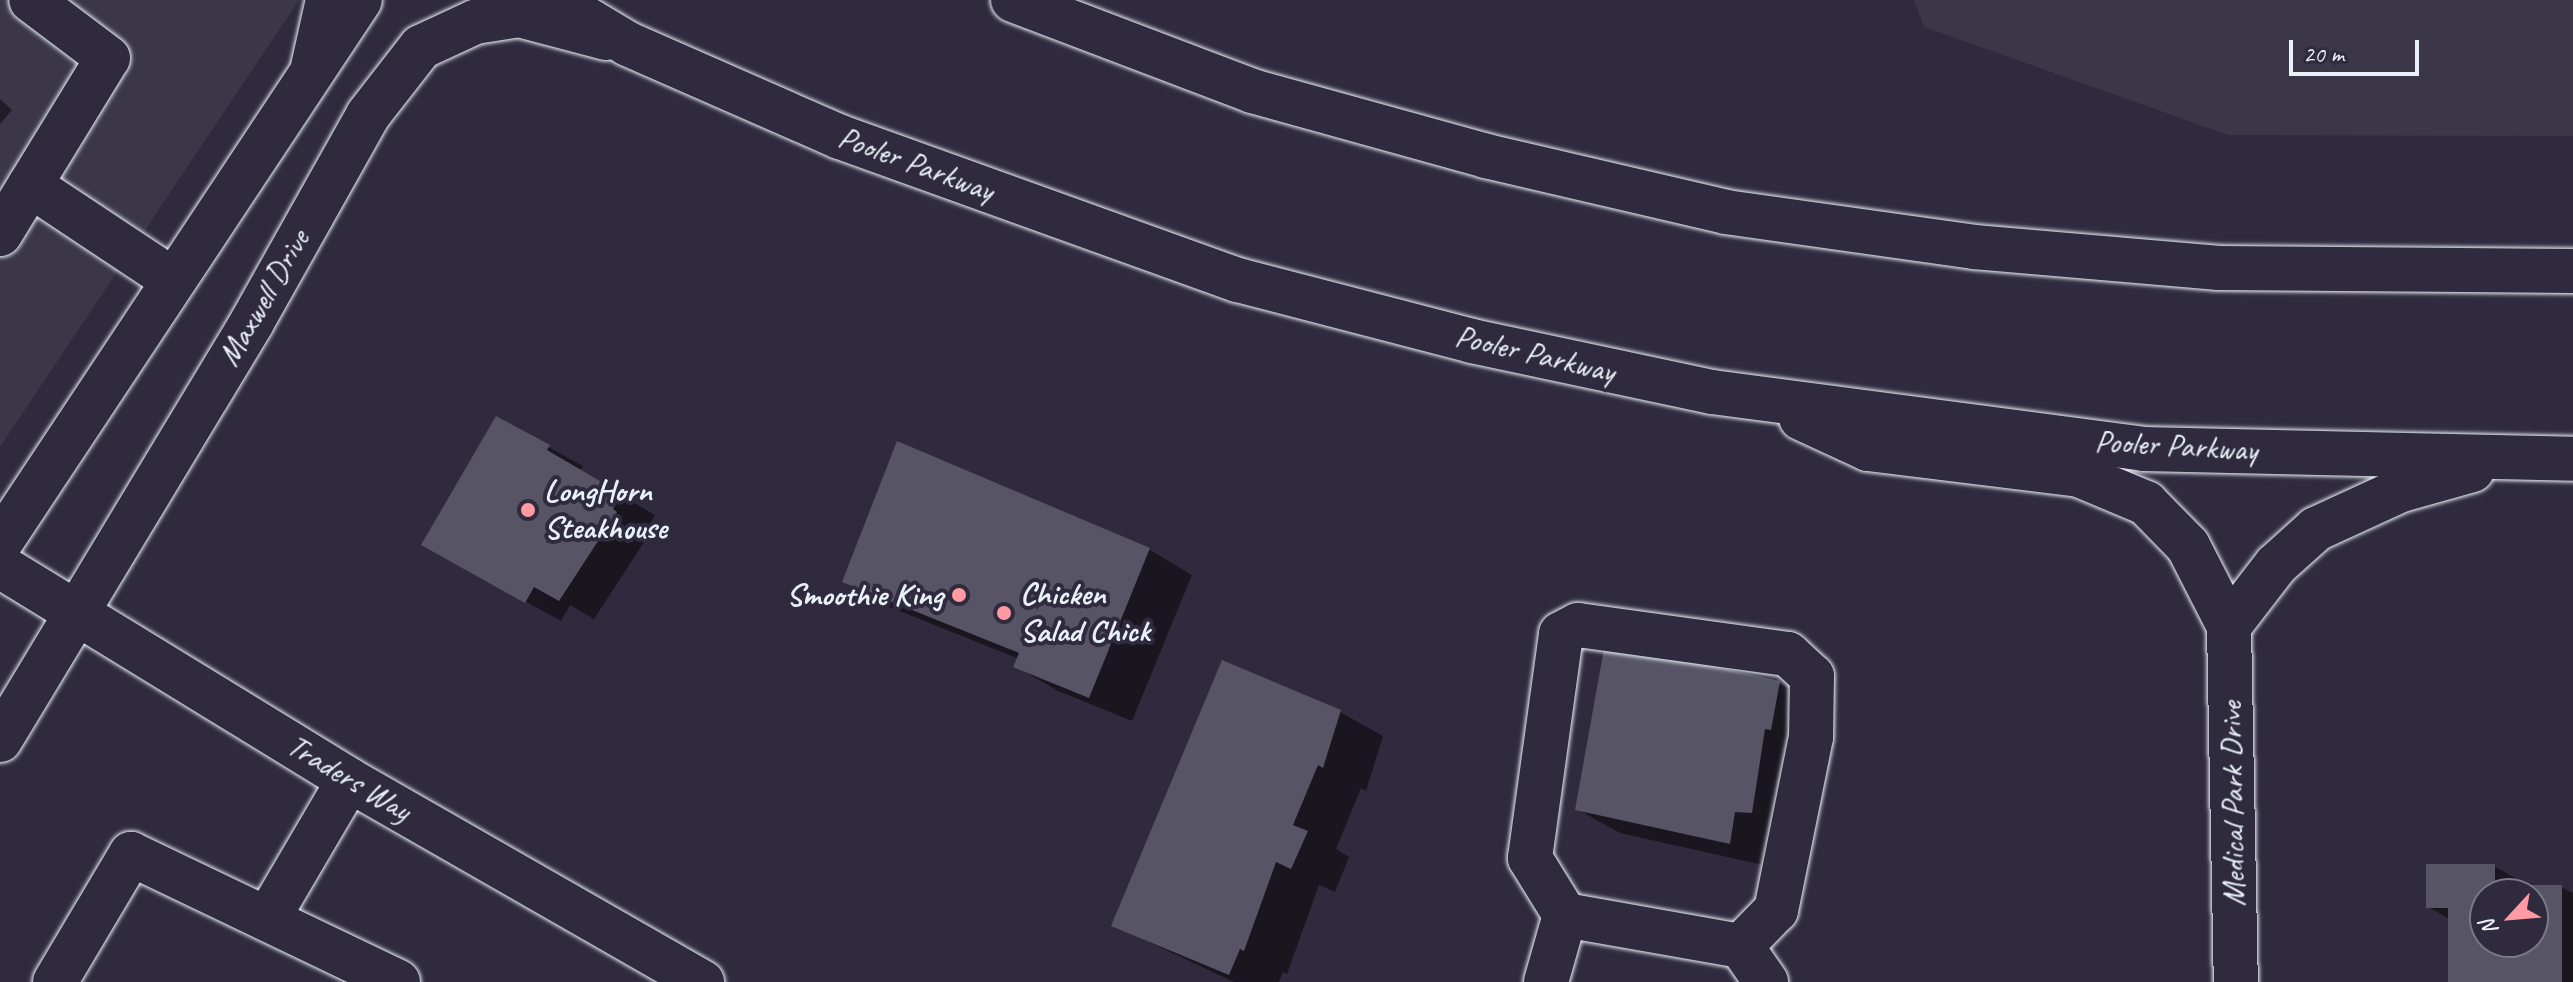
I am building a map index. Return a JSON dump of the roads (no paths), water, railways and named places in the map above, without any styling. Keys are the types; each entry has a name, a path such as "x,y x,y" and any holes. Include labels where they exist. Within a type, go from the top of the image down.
{"main road":[{"path":"0,234 108,58 31,0"},
{"path":"313,67 328,0"},
{"path":"0,543 360,0"},
{"name":"Pooler Parkway","path":"555,0 628,44 840,137 1238,280 1472,341 1762,400 2143,449 2573,459"},
{"path":"1013,0 1252,91 1486,156 1726,212 1974,247 2219,268 2573,271"},
{"name":"Maxwell Drive","path":"0,740 252,322 368,115 421,47 475,22 519,15 628,44"},
{"path":"30,185 173,280"},
{"path":"1762,400 1868,449 2079,475 2146,503 2188,546 2229,626 2276,565 2316,529 2401,490 2522,460"},
{"name":"Traders Way","path":"0,566 349,780 702,982"},
{"path":"1546,982 1565,915 1530,858 1561,634 1578,625 1788,654 1812,676 1811,737 1776,910 1741,946"},
{"name":"Medical Park Drive","path":"2229,626 2236,982"},
{"path":"268,918 349,780"},
{"path":"71,977 131,854 398,982"},
{"path":"1565,915 1741,946 1766,982"}],"place":[{"name":"LongHorn Steakhouse","path":"528,510"},
{"name":"Smoothie King","path":"959,595"},
{"name":"Chicken Salad Chick","path":"1004,613"}]}
